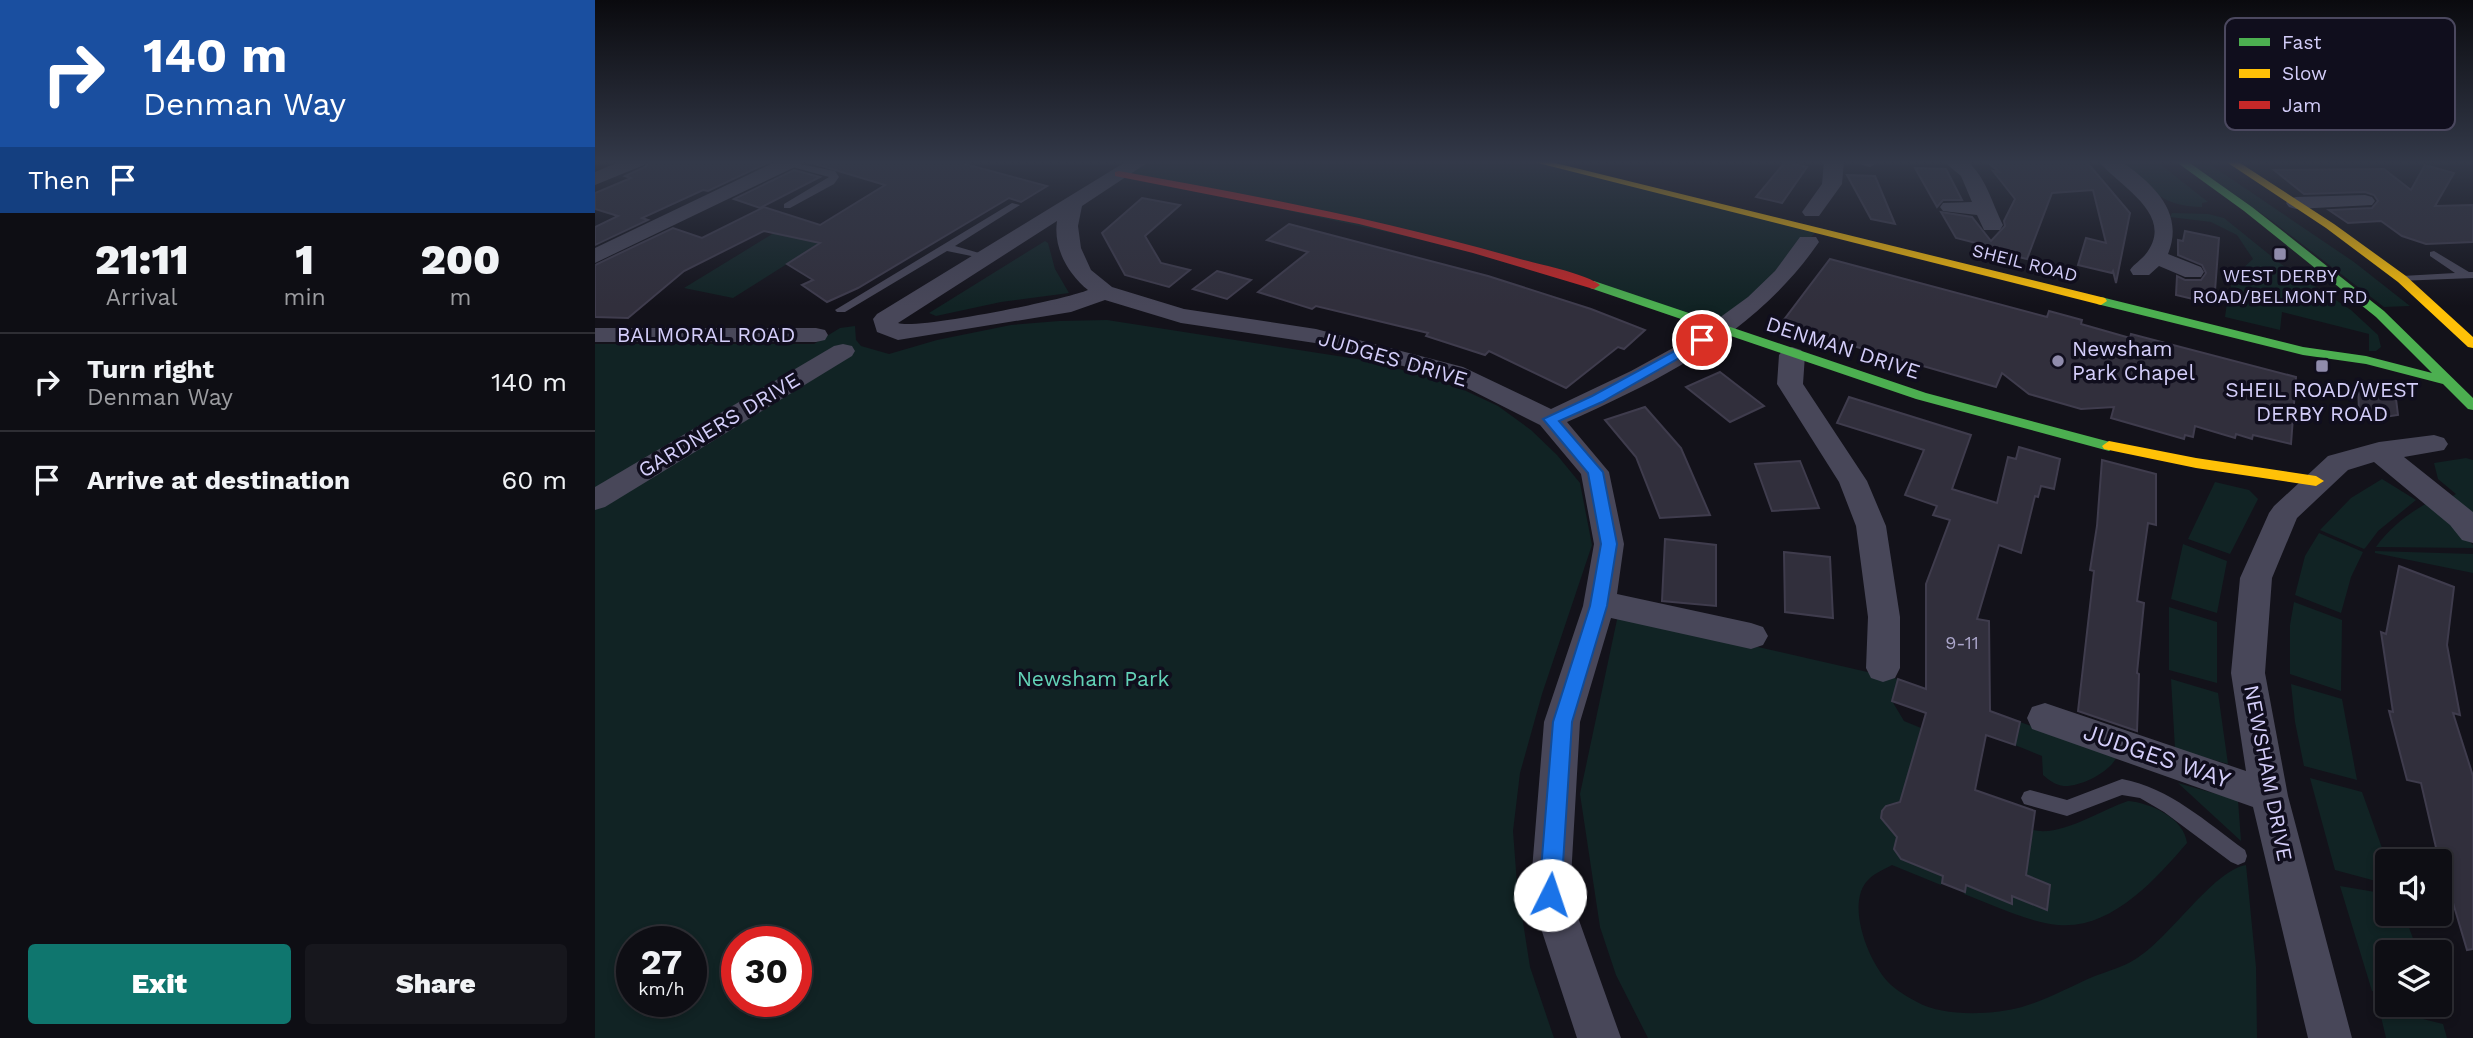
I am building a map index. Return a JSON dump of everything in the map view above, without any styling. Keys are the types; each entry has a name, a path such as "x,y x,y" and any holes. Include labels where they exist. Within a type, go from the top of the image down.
{"main road":[{"name":"DENMAN DRIVE","path":"1310,209 1414,232 1568,277 1792,355 1923,396 2157,456 2316,481"},
{"name":"SHEIL ROAD","path":"1731,209 2303,351 2366,360 2448,381 2471,399"},
{"path":"2249,209 2380,314 2448,381"},
{"path":"2305,209 2402,279 2473,344"},
{"name":"SHEIL ROAD","path":"2303,351 2357,371 2471,399"}],"street":[{"path":"595,256 692,209"},
{"path":"1060,209 885,319 886,327 898,333 927,330 1071,305 1104,292"},
{"name":"JUDGES DRIVE","path":"1070,209 1066,226 1070,248 1081,272 1104,292 1181,316 1316,335 1454,372 1550,419 1595,472 1609,544 1599,603 1562,722 1550,895 1598,1038"},
{"path":"1958,209 1987,217 1984,209"},
{"path":"2155,209 2163,222 2164,233 2148,264 2193,272"},
{"path":"1550,419 1597,399 1685,351 1720,328 1779,280 1808,242"},
{"name":"BALMORAL ROAD","path":"595,335 816,335"},
{"name":"GARDNERS DRIVE","path":"595,500 843,351"},
{"path":"1792,355 1790,384 1853,481 1871,526 1883,605 1883,668"},
{"name":"NEWSHAM DRIVE","path":"2330,1038 2269,796 2248,673 2256,578 2284,513 2338,463 2379,451 2434,444"},
{"path":"2379,451 2461,518 2473,532"},
{"path":"1599,603 1751,636"},
{"name":"JUDGES WAY","path":"2045,718 2269,796"}],"lane":[{"path":"841,310 1008,209"},
{"path":"946,247 982,257"},
{"path":"2434,254 2469,275"},
{"path":"2402,279 2469,275"},
{"path":"2030,798 2067,808 2122,787 2143,791 2170,806 2238,856"}],"green space":[{"path":"1283,209 1730,209 1817,231 1720,328 1507,258"},
{"path":"2256,209 2276,209 2354,262 2410,306 2384,307"},
{"path":"2172,213 2208,214 2224,218 2281,264 2351,310 2378,335 2381,347 2376,351 2369,351 2369,334 2282,312 2280,330 2225,317 2232,284 2253,259 2237,235 2211,222 2170,217"},
{"path":"774,233 820,243 733,298 684,288"},
{"path":"1045,241 1048,243 1055,269 1069,293 1001,302 936,316 929,313"},
{"name":"Newsham Park","path":"1107,320 1370,361 1464,390 1498,406 1531,430 1557,455 1580,483 1592,545 1542,694 1520,773 1513,831 1517,884 1530,967 1554,1038 595,1038 595,344 814,344 840,328 855,326 856,340 861,346 889,354 937,340 1011,325"},
{"path":"2466,458 2473,460 2473,515 2451,497 2456,494 2438,479 2434,463"},
{"path":"2382,479 2416,500 2378,531 2364,549 2320,530 2351,498"},
{"path":"2215,482 2249,490 2258,499 2230,554 2188,539"},
{"path":"2431,501 2473,548 2376,547 2401,521"},
{"path":"2319,533 2363,552 2351,577 2341,613 2295,595 2305,556"},
{"path":"2183,544 2227,561 2217,613 2171,599"},
{"path":"2375,553 2473,554 2473,573"},
{"path":"2294,602 2342,620 2341,691 2290,674 2290,625"},
{"path":"2169,607 2217,622 2217,683 2169,670"},
{"path":"1618,615 1898,679 1892,701 1904,721 1921,728 1900,803 1886,806 1883,810 1884,820 1897,835 1894,849 1901,859 1943,876 1941,885 1892,865 1869,879 1862,889 1859,917 1862,933 1875,963 1891,985 1904,994 1928,1007 1968,1013 2010,1010 2041,1001 2134,960 2162,937 2219,879 2246,865 2256,967 2257,1038 1648,1038 1616,975 1600,927 1580,794"},
{"path":"2171,679 2218,693 2228,764 2175,749"},
{"path":"2291,684 2342,699 2357,780 2304,766"},
{"path":"2020,722 2117,756 2108,768 2094,777 2071,786 2058,785 2043,775 2042,756 2015,745"},
{"path":"2310,778 2362,792 2382,849 2375,849 2375,881 2335,870"},
{"path":"2178,783 2238,800 2241,841"},
{"path":"2128,801 2165,813 2180,826 2187,843 2147,886 2114,911 2077,924 2058,925 2023,917 1964,894 1966,885 2012,903 2012,896 2046,909 2050,885 2016,871 2020,841 2030,845 2033,830 2056,830"},
{"path":"2340,886 2375,892 2375,926 2408,926 2414,940 2375,940 2375,992 2372,991"},
{"path":"2381,1017 2415,1017 2443,1024 2447,1038 2386,1038"}],"building":[{"path":"596,209 661,209 642,218 648,220 595,245 595,227 618,216"},
{"path":"759,209 772,209 820,225 845,209 990,209 858,288 827,302 802,285 813,280 787,264 820,243 764,231 684,271 628,318 595,317 595,265 673,228 702,238"},
{"path":"1129,209 1175,209 1145,236 1161,263 1190,270 1169,287 1125,275 1102,233"},
{"path":"1866,209 1889,209 1895,224 1871,219"},
{"path":"2010,209 2046,209 2027,259 1985,249 1988,246 1956,238 1941,212 1972,217 1991,241 2005,226 2004,221"},
{"path":"2098,209 2127,209 2130,213 2116,283 2113,271 2112,273 2078,265 2086,238 2106,243"},
{"path":"2473,209 2473,242 2426,244 2402,236 2381,221 2348,223 2329,210"},
{"path":"1289,224 1488,276 1591,309 1645,330 1624,349 1618,347 1566,388 1489,351 1485,355 1426,336 1428,333 1316,306 1312,309 1258,292 1308,252 1267,240"},
{"path":"2185,231 2219,238 2214,304 2176,295 2177,276 2185,280 2201,280 2206,273 2202,265 2178,255 2178,240 2183,241"},
{"path":"1830,259 2047,317 2049,311 2082,320 2081,324 2130,338 2131,334 2296,377 2291,444 2253,435 2252,439 2236,434 2235,438 2195,426 2193,437 2185,435 2184,439 2111,418 2114,407 2081,409 2029,394 2002,373 1996,387 1780,325"},
{"path":"1217,271 1251,280 1227,299 1193,289"},
{"path":"1720,372 1764,406 1730,422 1686,387"},
{"path":"2358,382 2395,391 2398,415 2378,418 2359,413"},
{"path":"1849,397 1971,435 1952,489 1997,503 2008,457 2016,459 2019,447 2060,459 2054,489 2041,486 2038,497 2035,496 2021,553 1999,545 1977,619 1989,621 1990,711 2020,722 2015,745 1986,735 1975,790 2035,811 2026,875 2050,885 2047,910 2012,896 2012,904 1966,885 1965,892 1942,883 1943,876 1901,859 1894,849 1897,837 1881,818 1886,806 1900,802 1926,713 1892,701 1898,679 1926,689 1926,584 1950,520 1933,515 1937,506 1905,495 1924,450 1837,423"},
{"path":"1645,407 1681,448 1710,515 1660,518 1636,457 1605,420"},
{"path":"2102,460 2156,474 2156,525 2148,523 2137,601 2144,603 2137,673 2137,731 2078,711 2094,571 2090,570 2097,526"},
{"path":"1800,461 1819,508 1772,511 1755,464"},
{"path":"1665,539 1716,545 1716,606 1662,601"},
{"path":"1784,552 1830,557 1833,618 1785,612"},
{"path":"2399,566 2454,587 2447,645 2460,715 2453,713 2473,776 2473,949 2467,950 2452,899 2452,849 2436,849 2421,783 2407,780 2389,711 2393,712 2381,632 2386,634"}],"traffic: fast":[{"path":"2249,209 2380,314 2473,406"},
{"path":"1594,285 1921,396 2109,446"},
{"path":"2101,301 2303,351 2366,360 2448,381"}],"traffic: slow":[{"path":"1731,209 2101,301"},
{"path":"2305,209 2402,279 2473,344"},
{"path":"2109,446 2196,463 2316,481"}],"traffic: jam":[{"path":"1304,209 1477,250 1594,285"}],"place":[{"name":"WEST DERBY ROAD/BELMONT RD","path":"2280,254"},
{"name":"Newsham Park Chapel","path":"2058,361"},
{"name":"SHEIL ROAD/WEST DERBY ROAD","path":"2322,366"}],"route":[{"path":"1550,895 1562,722 1599,606 1609,544 1595,472 1550,419 1597,399 1702,340"}]}
